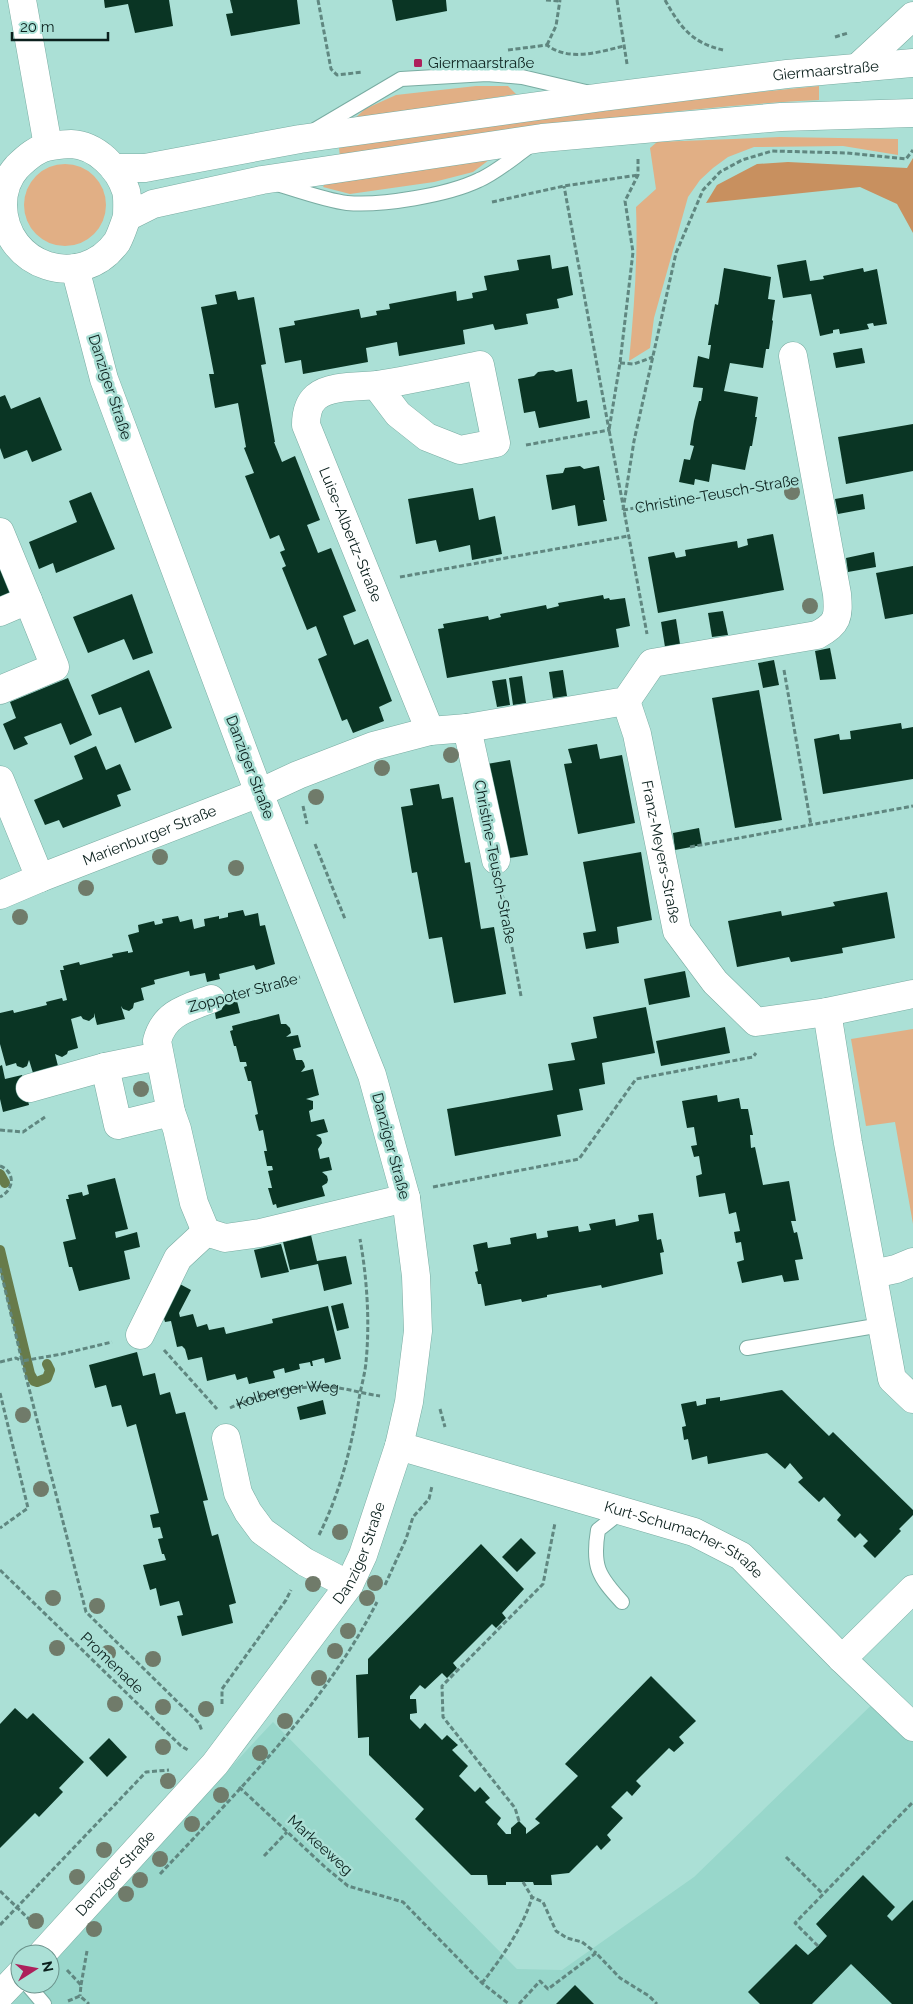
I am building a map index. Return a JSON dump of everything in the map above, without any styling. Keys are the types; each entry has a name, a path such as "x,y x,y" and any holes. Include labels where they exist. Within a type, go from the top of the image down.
{"street":[{"path":"22,0 48,146"},
{"path":"857,68 913,16"},
{"name":"Giermaarstraße","path":"114,168 145,168 300,139 603,97 787,74 913,63"},
{"path":"127,217 153,204 262,180 542,138 781,117 913,113"},
{"path":"73,144 96,152 114,168 126,191 127,217 117,241 99,259 76,268 51,268 30,258 13,241 2,220 3,196 11,174 27,156 48,146 73,144"},
{"name":"Danziger Straße","path":"51,1944 214,1764 349,1585 363,1555 399,1446 409,1402 418,1331 416,1276 406,1198 372,1075 259,794 104,379 76,268"},
{"name":"Christine-Teusch-Straße","path":"652,663 817,635 830,628 838,614 837,594 793,356"},
{"name":"Luise-Albertz-Straße","path":"430,731 306,425 306,414 317,396 326,392 351,386 376,385 480,365 496,443"},
{"path":"376,385 398,414 427,438 460,450 496,443"},
{"path":"0,532 55,668 0,690"},
{"path":"0,612 28,600"},
{"path":"259,794 298,775 373,746 430,731 467,728 626,701 652,663"},
{"name":"Franz-Meyers-Straße","path":"626,701 637,734 677,932 715,982 756,1022"},
{"name":"Christine-Teusch-Straße","path":"467,728 496,860"},
{"path":"0,780 40,878"},
{"name":"Marienburger Straße","path":"0,895 259,794"},
{"path":"756,1022 827,1012 913,994"},
{"name":"Zoppoter Straße","path":"206,1232 194,1203 177,1129 171,1112 157,1041 160,1030 178,1011 211,1000"},
{"path":"827,1012 848,1142 892,1379 913,1400"},
{"path":"30,1088 105,1067 159,1056"},
{"path":"105,1067 118,1125 171,1112"},
{"path":"140,1335 178,1258 206,1232 225,1238 260,1233 406,1198"},
{"path":"873,1274 913,1262"},
{"path":"223,1425 238,1493 262,1532 305,1562 349,1585"},
{"name":"Kurt-Schumacher-Straße","path":"399,1446 694,1532 741,1556 913,1727"},
{"path":"842,1658 913,1589"},
{"path":"0,1995 10,1985"}],"lane":[{"path":"300,139 402,80 487,74 522,77 603,97"},
{"path":"262,180 347,203 420,197 454,190 480,180 542,138"},
{"path":"747,1348 881,1325"},
{"path":"622,1511 598,1530 595,1559 605,1583 622,1602"},
{"path":"36,1994 44,2004"}],"path":[{"path":"318,0 331,69"},
{"path":"546,0 560,0 556,26 547,45"},
{"path":"617,0 627,65"},
{"path":"665,0 676,20 692,38 710,47 725,50"},
{"path":"832,38 855,28"},
{"path":"564,54 599,52 624,46"},
{"path":"623,510 634,442 676,253 703,190 720,172 742,160 772,151 848,153 906,159 913,150"},
{"path":"608,430 620,363 632,252 625,201 638,175 638,158"},
{"path":"486,204 564,186 638,175"},
{"path":"564,186 623,510"},
{"path":"620,363 634,364 653,357"},
{"path":"496,443 522,446 608,430"},
{"name":"Christine-Teusch-Straße","path":"652,663 623,510 816,476"},
{"path":"370,582 628,536"},
{"path":"780,642 811,825"},
{"path":"298,775 309,830"},
{"path":"660,853 913,806"},
{"path":"312,836 348,928"},
{"name":"Christine-Teusch-Straße","path":"496,860 521,996"},
{"name":"Zoppoter Straße","path":"211,1000 304,976 329,966"},
{"path":"406,1198 433,1187 579,1159 636,1079 753,1057 761,1046 756,1022"},
{"path":"0,1130 23,1132 47,1115"},
{"path":"0,1166 6,1168 11,1176 11,1186 6,1194 0,1198"},
{"path":"432,1179 434,1194"},
{"path":"222,1712 222,1689 286,1600 324,1525 344,1470 354,1435 368,1341 366,1278 354,1210"},
{"path":"0,1268 86,1612 199,1723 214,1764"},
{"path":"0,1362 16,1358 22,1361 62,1354 140,1335"},
{"name":"Kolberger Weg","path":"140,1335 157,1342 223,1425"},
{"name":"Kolberger Weg","path":"228,1409 244,1401 304,1388 338,1388 409,1402"},
{"path":"0,1393 28,1508 0,1528"},
{"path":"384,1588 406,1539 416,1511 429,1499 447,1435 440,1408"},
{"path":"519,1821 515,1808 443,1717 442,1686 544,1584 560,1493"},
{"name":"Promenade","path":"0,1570 181,1746 190,1751"},
{"path":"159,1875 241,1788 286,1736 355,1641 380,1595"},
{"path":"185,1757 204,1735"},
{"name":"Markeeweg","path":"214,1764 348,1886 403,1902 482,1983 509,2004"},
{"path":"0,1925 146,1772 174,1769"},
{"path":"818,1946 795,1923 913,1802"},
{"path":"264,1856 288,1832"},
{"path":"786,1857 823,1894"},
{"path":"522,1882 532,1897 543,1902 556,1931 567,1938 582,1942 596,1953 620,1978 649,1996 657,2004"},
{"path":"0,1891 44,1944"},
{"path":"482,1983 495,1967 528,1911 532,1897"},
{"path":"81,1985 87,1950 93,1944"},
{"path":"519,2004 540,1981 548,1989 596,1953"},
{"path":"68,2001 80,1996 89,2004"}],"shaded area":[{"path":"476,86 508,86 516,94 352,121 365,109 396,95"},
{"path":"819,86 819,100 639,115 340,157 339,148 378,138 728,95"},
{"path":"780,137 898,139 898,155 843,146 754,147 728,157 713,168 700,180 688,197 654,318 650,348 629,361 635,284 636,207 656,189 650,148 657,142"},
{"path":"493,157 473,172 434,182 350,194 323,187 326,181"},
{"path":"913,158 913,233 897,204 860,187 706,203 717,185 757,164 788,162 907,168"},
{"path":"65,164 81,167 94,176 103,189 106,205 103,221 94,234 81,243 65,246 49,243 36,234 27,221 24,205 27,189 36,176 49,167"},
{"path":"913,1029 913,1224 895,1122 866,1126 851,1039"},
{"path":"889,1688 913,1713 913,2004 9,2004 18,1994 60,1994 60,1950 273,1722 517,1969 562,1970 694,1877"}],"building":[{"path":"104,0 169,0 173,26 135,33 128,4 105,8"},
{"path":"230,0 297,0 300,24 231,36 226,14 233,13"},
{"path":"392,0 446,0 447,11 396,21"},
{"path":"550,255 552,269 568,266 573,295 557,299 559,308 526,314 528,324 495,330 493,324 463,330 465,344 399,356 397,342 366,348 368,362 303,374 301,360 285,363 279,328 295,325 294,321 359,309 361,318 377,315 376,311 390,309 389,304 456,291 457,301 473,298 472,293 487,290 484,276 519,270 517,260"},
{"path":"806,260 810,281 824,279 823,276 863,268 864,272 877,269 887,324 874,326 873,323 867,324 869,329 840,334 839,329 833,330 833,333 820,336 811,294 783,298 777,265"},
{"path":"724,268 771,277 768,299 775,300 773,321 769,349 766,349 763,368 730,363 724,391 758,397 752,446 750,446 745,470 712,464 709,482 695,479 694,485 679,482 684,459 690,460 694,446 690,445 703,388 693,387 698,356 709,359 711,345 708,345 715,304 718,305"},
{"path":"236,291 238,300 254,297 266,364 261,365 274,442 282,462 295,456 320,520 307,525 318,553 331,548 356,611 343,616 354,645 368,639 392,701 379,707 384,721 353,733 347,719 342,721 318,659 327,655 316,626 307,630 282,568 286,566 280,552 285,550 279,535 270,539 245,476 254,473 244,448 246,447 238,403 215,408 209,374 214,374 201,307 217,304 215,295"},
{"path":"862,348 865,363 836,368 833,353"},
{"path":"572,369 577,402 587,400 590,418 539,428 535,411 524,413 518,379 534,376 538,372 553,370 556,372"},
{"path":"5,395 11,409 40,397 62,450 32,462 27,450 4,459 0,448 0,397"},
{"path":"913,424 913,471 846,484 838,437"},
{"path":"580,466 584,469 599,466 607,521 578,526 575,505 552,510 546,475 563,473 565,468"},
{"path":"473,488 479,520 495,516 502,554 472,560 470,545 439,552 436,540 416,544 408,499"},
{"path":"91,492 115,549 56,573 53,563 39,569 29,542 77,522 69,501"},
{"path":"863,494 865,509 838,514 835,499"},
{"path":"773,534 784,590 658,613 648,557 674,552 676,558 686,556 685,550 737,541 738,548 748,545 747,539"},
{"path":"874,552 876,567 848,572 846,558"},
{"path":"0,553 17,592 0,599"},
{"path":"913,566 913,614 885,619 876,573"},
{"path":"132,594 153,653 133,660 124,639 88,653 73,617"},
{"path":"603,595 604,599 609,598 610,600 625,598 630,626 616,629 619,647 447,678 438,629 444,628 443,624 488,616 489,620 501,617 500,614 546,605 547,609 559,606 558,603"},
{"path":"723,611 728,635 712,637 708,613"},
{"path":"676,619 680,644 665,647 661,622"},
{"path":"830,648 836,679 820,680 815,651"},
{"path":"774,660 779,685 763,688 758,663"},
{"path":"149,670 172,728 135,743 121,707 99,715 91,695"},
{"path":"563,670 567,696 553,698 549,672"},
{"path":"522,676 526,703 513,705 509,678"},
{"path":"68,678 92,735 70,745 61,723 24,737 28,744 14,750 3,724 16,718 10,702"},
{"path":"506,679 510,705 497,707 492,681"},
{"path":"759,690 782,820 735,828 712,698"},
{"path":"901,723 902,729 913,727 913,779 823,794 814,739 839,734 840,740 851,739 850,731"},
{"path":"597,744 600,759 622,755 635,823 578,834 564,764 572,763 568,749"},
{"path":"96,746 106,770 120,764 131,790 117,795 121,806 63,828 59,820 45,825 34,800 83,779 74,756"},
{"path":"510,760 528,855 504,859 487,764"},
{"path":"439,784 442,799 453,797 465,863 470,862 481,929 494,927 506,994 454,1003 442,937 429,939 417,872 412,873 401,807 413,805 410,789"},
{"path":"699,828 702,845 675,850 673,833"},
{"path":"641,852 652,920 617,927 619,943 586,949 583,933 596,931 583,862"},
{"path":"887,892 895,938 842,948 843,953 791,962 789,957 737,967 728,921 781,911 782,916 835,906 833,902"},
{"path":"243,910 245,916 258,913 260,926 265,925 275,964 256,970 254,965 219,974 220,979 207,982 205,973 190,976 189,971 154,980 155,984 141,988 144,1000 134,1003 133,1008 129,1011 121,1006 125,1019 97,1025 94,1013 94,1017 89,1021 81,1016 71,1019 78,1048 68,1051 62,1057 55,1054 58,1066 33,1073 29,1060 27,1066 23,1068 17,1066 16,1063 6,1066 0,1044 0,1013 13,1010 14,1013 47,1005 46,1002 62,998 63,1001 67,1000 60,970 64,970 63,966 79,962 80,965 113,957 112,954 133,952 128,935 139,932 138,925 154,921 155,925 160,924 163,923 162,919 178,916 180,922 192,919 194,929 205,926 204,919 219,916 219,919 228,917 228,913"},
{"path":"685,971 690,997 649,1005 644,979"},
{"path":"237,1001 240,1013 216,1019 214,1007"},
{"path":"646,1007 655,1053 602,1063 605,1084 579,1089 583,1110 557,1115 561,1136 455,1156 447,1109 553,1090 548,1064 575,1060 571,1043 597,1038 593,1017"},
{"path":"279,1014 281,1024 286,1024 290,1028 291,1033 286,1037 298,1035 301,1047 293,1049 296,1060 302,1060 304,1063 305,1067 301,1072 313,1069 319,1095 306,1099 313,1101 313,1109 309,1111 311,1122 324,1119 328,1132 316,1135 321,1138 322,1143 318,1149 320,1159 329,1157 332,1170 322,1172 327,1176 328,1180 322,1186 325,1196 277,1208 276,1204 273,1205 268,1188 272,1188 268,1171 273,1170 272,1166 267,1166 264,1151 267,1151 263,1130 259,1131 255,1115 258,1114 251,1081 248,1081 244,1067 247,1066 246,1062 240,1062 230,1031 233,1030 232,1026"},
{"path":"725,1027 730,1053 661,1066 656,1041"},
{"path":"2,1065 5,1079 22,1075 29,1105 3,1112 0,1099 0,1066"},
{"path":"717,1095 718,1102 739,1098 741,1109 748,1109 753,1135 750,1135 751,1148 755,1147 763,1185 789,1181 796,1221 791,1221 794,1233 797,1232 803,1259 795,1260 799,1280 784,1282 782,1275 742,1283 737,1262 744,1260 741,1242 736,1243 734,1232 740,1231 736,1212 729,1214 725,1193 699,1197 696,1176 702,1174 699,1156 694,1157 691,1146 697,1145 694,1127 687,1128 682,1101"},
{"path":"115,1178 128,1229 115,1232 116,1238 137,1232 140,1247 124,1251 130,1279 79,1291 72,1267 69,1267 63,1242 76,1239 66,1199 69,1199 68,1195 82,1192 83,1196 89,1194 87,1185"},
{"path":"653,1213 657,1240 661,1239 664,1252 660,1253 663,1274 602,1288 601,1285 547,1295 547,1297 522,1302 521,1299 485,1306 481,1284 478,1284 475,1272 478,1271 473,1245 487,1242 488,1248 511,1244 510,1238 536,1233 537,1239 548,1237 547,1231 578,1226 579,1232 591,1230 589,1224 615,1219 616,1226 639,1221 638,1215"},
{"path":"311,1235 317,1261 346,1256 352,1284 324,1291 318,1264 290,1270 283,1242"},
{"path":"281,1244 289,1272 261,1278 254,1250"},
{"path":"178,1283 191,1290 179,1313 180,1317 193,1314 197,1327 207,1324 209,1330 224,1327 226,1334 273,1323 272,1319 328,1306 341,1359 325,1363 324,1358 312,1361 313,1366 311,1366 310,1362 299,1364 300,1369 285,1373 284,1368 273,1371 275,1378 249,1384 247,1377 237,1380 235,1374 207,1381 202,1357 188,1360 185,1349 182,1346 177,1347 171,1321 165,1322 162,1312"},
{"path":"343,1303 349,1328 337,1331 331,1306"},
{"path":"137,1352 143,1376 155,1373 160,1395 170,1392 176,1414 185,1412 208,1500 203,1501 212,1536 218,1534 236,1603 229,1605 233,1623 182,1636 177,1616 183,1615 179,1601 160,1606 156,1588 150,1590 143,1565 166,1560 164,1554 162,1554 158,1539 163,1538 160,1527 153,1528 150,1515 159,1513 136,1424 127,1427 121,1405 112,1407 106,1385 95,1388 89,1365"},
{"path":"782,1390 829,1436 833,1432 913,1510 913,1515 899,1529 901,1531 875,1558 863,1546 868,1541 860,1533 855,1538 837,1520 841,1515 824,1497 819,1502 798,1482 803,1478 790,1463 785,1469 767,1453 708,1464 707,1456 692,1460 688,1439 684,1440 682,1427 686,1426 681,1404 696,1401 697,1406 706,1404 706,1399 720,1397 720,1401"},
{"path":"323,1400 326,1414 300,1420 297,1407"},
{"path":"521,1538 536,1553 517,1572 502,1557"},
{"path":"481,1544 524,1589 502,1613 506,1618 496,1628 492,1624 453,1663 457,1668 447,1678 442,1673 425,1689 420,1685 410,1696 410,1699 416,1699 417,1713 410,1714 410,1719 420,1729 425,1723 442,1740 447,1735 458,1745 452,1750 468,1766 459,1776 475,1792 480,1787 490,1798 485,1802 501,1818 497,1824 506,1834 511,1834 511,1828 519,1821 526,1828 526,1834 540,1823 535,1819 578,1776 565,1764 651,1676 696,1721 679,1737 684,1743 674,1752 669,1748 636,1781 641,1786 632,1796 627,1791 611,1807 623,1818 607,1835 611,1840 601,1850 597,1845 569,1873 551,1875 552,1885 534,1885 533,1882 506,1882 506,1885 488,1885 487,1875 471,1875 415,1819 424,1809 369,1755 369,1737 358,1738 356,1675 368,1674 368,1659"},
{"path":"15,1708 27,1719 33,1713 84,1762 59,1788 63,1792 39,1817 35,1813 0,1848 0,1724"},
{"path":"109,1738 127,1757 107,1777 89,1758"},
{"path":"863,1875 895,1907 887,1916 892,1921 913,1900 913,2004 892,2004 851,1964 812,2004 760,2004 748,1992 796,1944 808,1955 818,1946 827,1936 816,1924"},
{"path":"575,1985 594,2004 556,2004"}],"waterway":[{"path":"0,1174 5,1183"},
{"path":"0,1250 30,1374 34,1381 37,1382 47,1378 50,1370 47,1364"}],"place":[{"name":"Giermaarstraße","path":"418,63"}]}
